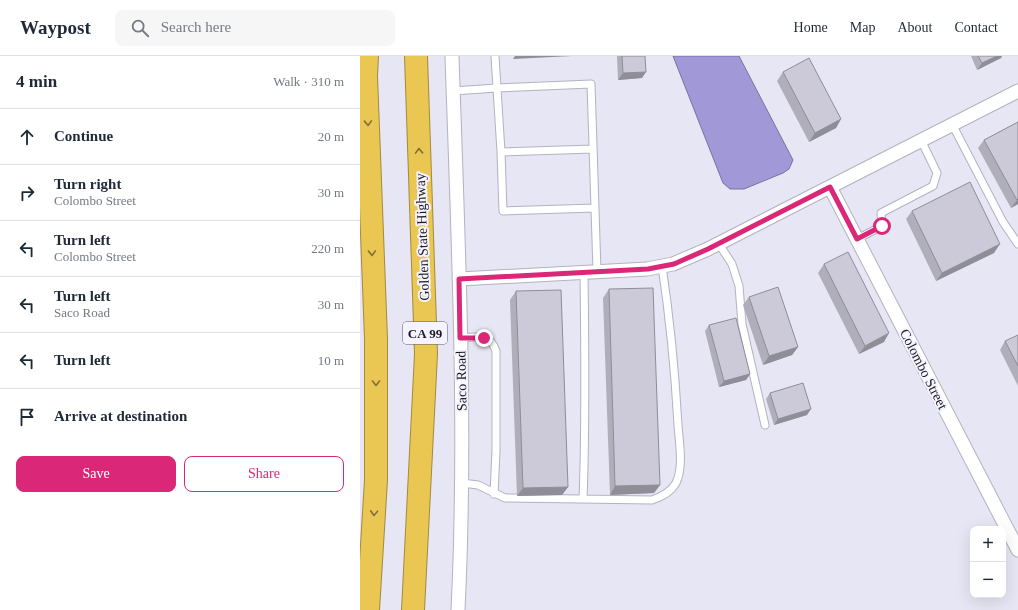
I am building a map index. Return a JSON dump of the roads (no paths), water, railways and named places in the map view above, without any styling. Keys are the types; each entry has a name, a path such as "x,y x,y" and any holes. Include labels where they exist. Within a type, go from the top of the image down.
{"highway":[{"path":"367,56 366,76 376,340 376,480 368,610"},
{"name":"Golden State Highway","path":"414,610 426,354 416,56"},
{"path":"426,354 428,419 429,610"}],"street":[{"name":"Saco Road","path":"452,56 459,279 462,483 458,610"},
{"path":"459,279 648,269 674,264 719,244 1018,91"},
{"name":"Colombo Street","path":"830,187 1018,550"}],"lane":[{"path":"495,56 503,211 595,208"},
{"path":"453,91 591,84 595,208 590,272 583,500"},
{"path":"952,124 1003,222 1018,244"},
{"path":"857,239 882,226 881,213 933,186 937,173 921,140"},
{"path":"501,152 593,149"},
{"path":"719,244 732,264 739,286 742,324 765,425"},
{"path":"462,483 478,485 505,498 652,500 667,493 676,482 680,464 676,391 662,266"},
{"path":"460,338 484,338 490,340 496,351 496,451 494,494"}]}
